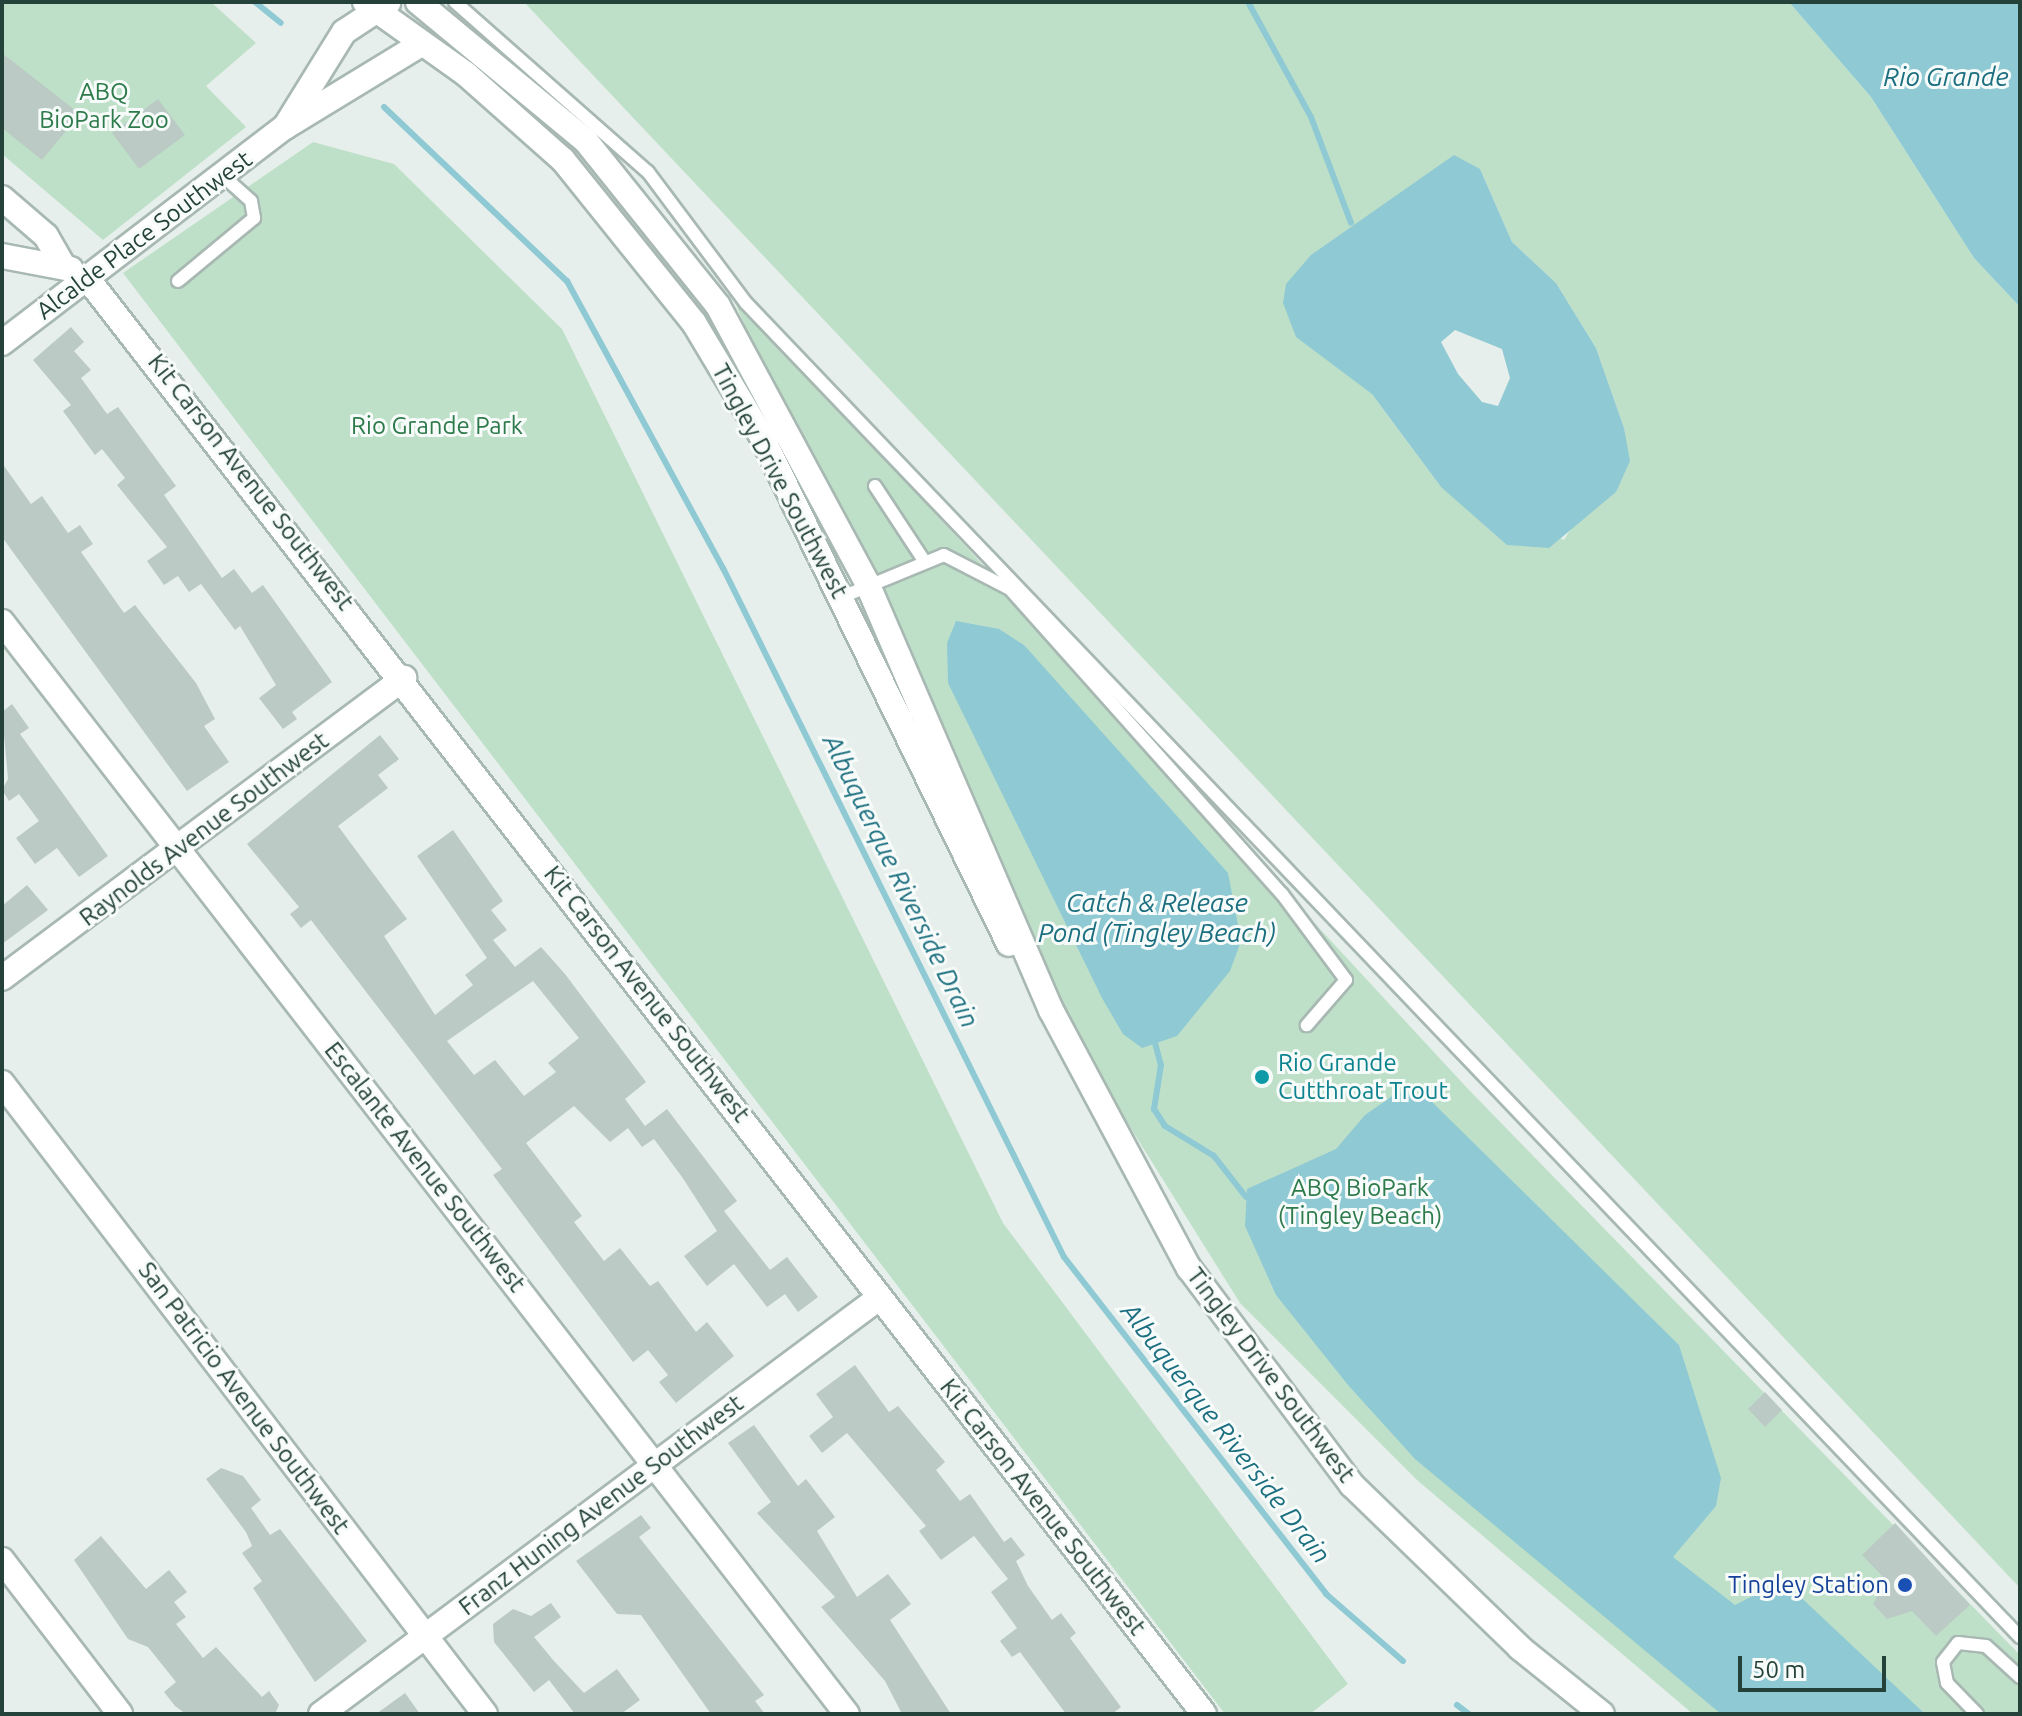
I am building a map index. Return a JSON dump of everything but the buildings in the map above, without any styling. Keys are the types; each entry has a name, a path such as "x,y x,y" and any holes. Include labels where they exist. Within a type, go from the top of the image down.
{"street":[{"name":"Tingley Drive Southwest","path":"418,2 586,141 649,212 718,306 867,583 1051,1010 1150,1203 1297,1418 1428,1561 1602,1714"},
{"name":"Tingley Drive Southwest","path":"377,5 563,160 619,223 694,323 754,423 842,597 1022,972 1051,1010"},
{"name":"Alcalde Place Southwest","path":"285,127 344,32 377,5"},
{"name":"Alcalde Place Southwest","path":"2,343 285,127 421,44"},
{"path":"2,198 46,236 62,264"},
{"path":"2,256 62,264 87,278"},
{"name":"Kit Carson Avenue Southwest","path":"87,278 404,678 1204,1714"},
{"name":"Escalante Avenue Southwest","path":"2,622 847,1714"},
{"name":"Raynolds Avenue Southwest","path":"2,978 179,851 404,678"},
{"name":"San Patricio Avenue Southwest","path":"2,1083 485,1714"},
{"name":"Franz Huning Avenue Southwest","path":"321,1714 880,1297"},
{"path":"2,1560 120,1714"}],"lane":[{"path":"455,2 648,172 746,303 2020,1637"},
{"path":"178,281 254,218 251,201 222,175"},
{"path":"875,486 925,562"},
{"path":"842,597 867,583 944,555 1010,589 1282,894 1346,980 1307,1025"},
{"path":"1977,1714 1947,1683 1943,1662 1958,1643 1986,1646 2020,1677"}],"green space":[{"name":"ABQ BioPark Zoo","path":"2,2 211,2 256,43 206,86 246,127 103,240 2,154"},
{"path":"524,2 1789,2 1871,97 1974,258 2020,307 2020,1588","holes":["1480,169 1512,242 1556,283 1596,348 1624,428 1616,492 1575,522 1564,540 1441,487 1372,394"]},
{"name":"Rio Grande Park","path":"313,142 394,164 562,329 1003,1223 1348,1684 1310,1714 1225,1714 123,273"},
{"name":"ABQ BioPark (Tingley Beach)","path":"731,293 1469,1090 2020,1655 2020,1714 1693,1714 1417,1480 1240,1303 982,890"}],"water":[{"name":"Rio Grande","path":"1789,2 2020,2 2020,307 1974,258 1871,97"},
{"path":"1454,155 1480,169 1512,242 1556,283 1596,348 1624,428 1630,461 1616,492 1549,548 1507,545 1441,487 1372,394 1296,337 1283,303 1286,284 1311,255","holes":["1455,330 1502,349 1510,378 1498,406 1482,402 1458,374 1441,342"]},
{"name":"Catch & Release Pond (Tingley Beach)","path":"956,621 999,629 1024,645 1228,873 1241,941 1230,971 1177,1036 1142,1048 1123,1034 1102,998 948,683 947,643"},
{"path":"1398,1092 1427,1097 1679,1345 1721,1478 1716,1506 1673,1557 1735,1605 1774,1585 1792,1589 1925,1714 1721,1714 1415,1459 1348,1385 1276,1295 1245,1226 1247,1189 1336,1149 1365,1115"}],"waterway":[{"name":"Albuquerque Riverside Drain","path":"255,2 281,23"},
{"path":"1248,2 1311,117 1351,223"},
{"name":"Albuquerque Riverside Drain","path":"384,107 567,281 723,568 1064,1257 1326,1594 1403,1661"},
{"path":"1155,1043 1161,1065 1154,1109 1165,1126 1214,1156 1246,1197"},
{"name":"Albuquerque Riverside Drain","path":"1457,1705 1469,1714"}],"place":[{"name":"Rio Grande Cutthroat Trout","path":"1262,1077"},
{"name":"Tingley Station","path":"1905,1585"}]}
